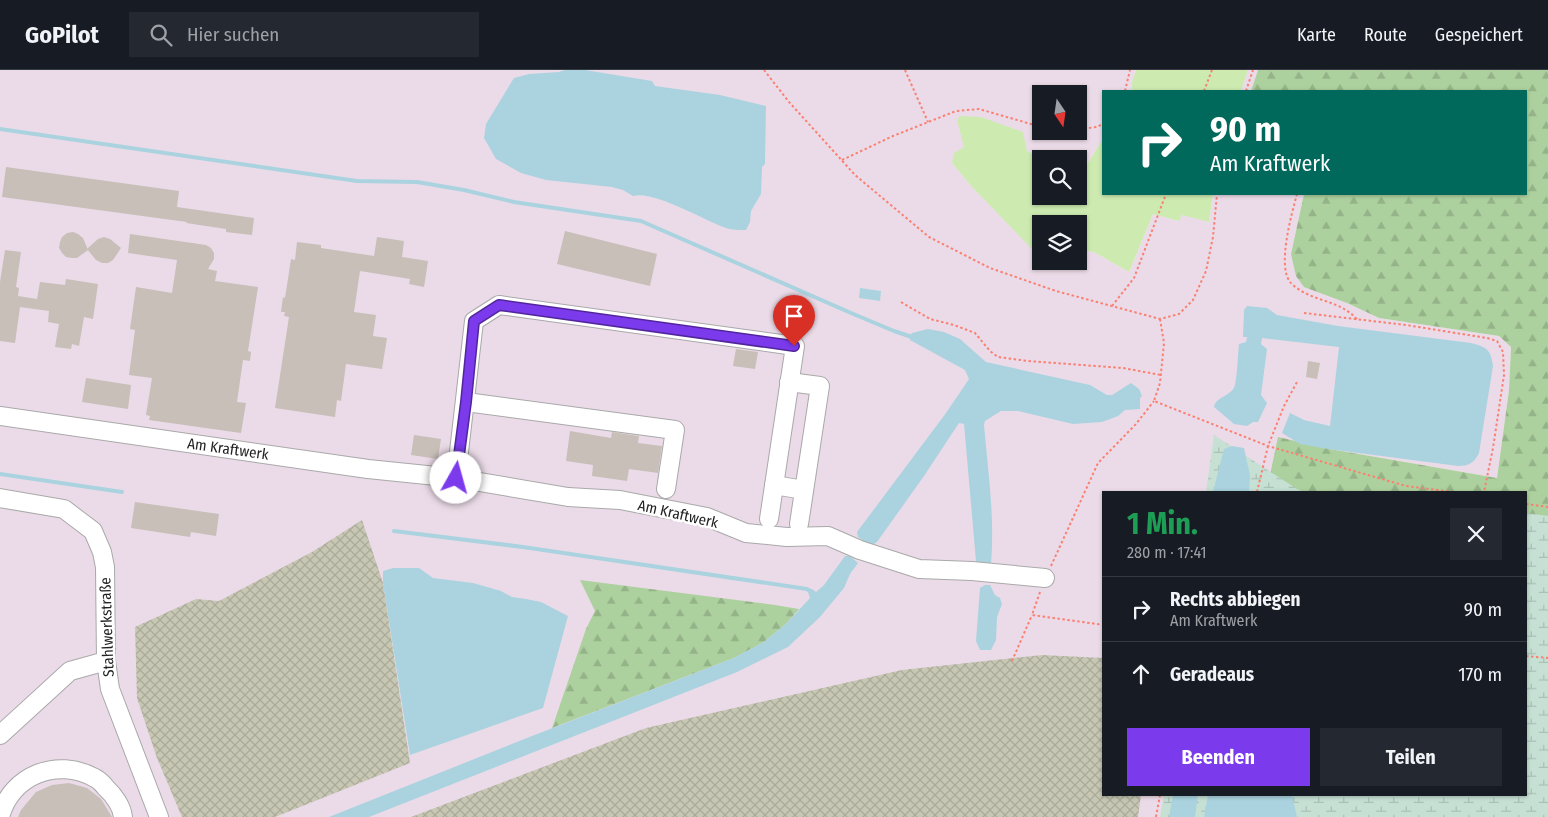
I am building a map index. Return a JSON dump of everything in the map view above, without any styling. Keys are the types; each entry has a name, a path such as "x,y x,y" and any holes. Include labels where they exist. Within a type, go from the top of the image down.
{"street":[{"path":"456,478 474,321 499,305 794,346 769,519"},
{"path":"790,382 820,386 799,524"},
{"path":"466,402 674,430 666,489"},
{"name":"Am Kraftwerk","path":"0,416 368,468 456,478 568,497 620,500 707,517 746,533 786,537 828,536 860,550 920,569 972,571 1045,578"},
{"path":"774,485 804,490"},
{"name":"Stahlwerkstraße","path":"0,498 64,509 93,531 102,552 105,567 106,661 110,689 159,817"},
{"path":"0,735 70,671 106,661"},
{"path":"0,816 3,806 14,790 32,776 53,769 75,770 96,778 112,793 123,817"}],"path":[{"path":"764,70 789,102 855,175 928,237 990,268 1056,291 1160,319 1180,314 1193,300 1206,271 1213,237 1217,195"},
{"path":"905,70 928,122"},
{"path":"1125,90 1130,70"},
{"path":"1204,90 1212,70"},
{"path":"1246,90 1253,70"},
{"path":"842,160 893,136 956,111 978,109 1032,124"},
{"path":"1088,128 1102,124"},
{"path":"1112,306 1134,278 1166,195"},
{"path":"1297,195 1285,247 1286,271 1289,282 1304,293 1348,310 1357,319"},
{"path":"901,302 930,319 975,333 990,351 998,357 1123,368 1161,375"},
{"path":"1304,313 1488,338 1496,341 1503,352 1504,375 1484,491"},
{"path":"1012,661 1032,615 1045,578 1098,463 1136,424 1154,401 1160,383 1164,343 1160,319"},
{"path":"1257,491 1268,446 1284,406 1297,382"},
{"path":"1154,401 1268,446 1406,486 1445,491"},
{"path":"1527,504 1548,507"},
{"path":"1032,615 1102,625"},
{"path":"1527,656 1548,658"},
{"path":"1156,817 1160,796"}],"shaded area":[{"path":"0,70 1136,70 1131,90 1102,90 1102,140 1087,164 1087,150 1032,150 1032,154 1027,151 964,147 952,163 972,187 1032,248 1032,270 1087,270 1087,251 1094,252 1129,272 1153,214 1179,221 1182,214 1209,222 1213,195 1304,195 1291,254 1347,303 1379,318 1499,336 1511,347 1509,390 1497,478 1330,449 1295,491 1102,491 1102,796 1527,796 1548,817 0,817"},
{"path":"1248,70 1258,70 1251,90 1241,90"},
{"path":"362,520 383,583 410,763 275,817 182,817 157,758 137,698 135,627 196,599 219,601 312,552"},
{"path":"1042,655 1102,658 1102,796 1141,796 1138,817 411,817 646,728 902,670"}],"green space":[{"path":"1136,70 1248,70 1241,90 1131,90"},
{"path":"1258,70 1548,70 1548,534 1527,537 1527,491 1293,491 1270,475 1278,437 1330,449 1497,478 1509,390 1511,347 1499,336 1379,318 1347,303 1304,287 1296,276 1291,254 1304,195 1527,195 1527,90 1251,90"},
{"path":"960,116 981,117 1023,132 1027,151 1032,154 1032,205 1087,205 1087,164 1102,140 1102,195 1213,195 1209,222 1182,215 1179,221 1153,214 1129,272 1094,252 1087,251 1087,215 1032,215 1032,249 972,187 952,163 954,153 964,147 957,120"},
{"path":"1214,435 1302,491 1206,491"},
{"path":"1527,513 1548,516 1548,817 1160,817 1164,796 1527,796"},
{"path":"580,580 799,609 787,623 764,642 734,658 552,728 586,629 595,611"}],"water":[{"path":"585,70 652,81 655,86 720,95 766,106 765,164 762,167 761,194 751,211 750,222 746,230 726,228 653,197 633,196 623,190 612,187 546,180 521,173 496,159 484,138 486,124 514,78 529,74"},
{"path":"860,288 881,291 880,301 859,298"},
{"path":"1247,306 1267,308 1277,315 1338,326 1471,343 1481,346 1491,356 1493,366 1479,453 1473,462 1458,466 1300,444 1282,433 1290,413 1304,420 1330,426 1339,347 1262,338 1261,344 1267,349 1261,395 1267,403 1258,422 1253,422 1247,426 1234,424 1214,407 1217,401 1229,393 1235,385 1239,344 1246,342 1247,337 1243,337 1244,310"},
{"path":"928,329 944,332 960,339 986,362 1090,385 1107,395 1112,395 1131,383 1139,389 1142,396 1140,398 1140,409 1125,410 1118,416 1102,422 1073,424 1018,411 1001,411 985,421 992,512 991,564 976,561 964,424 959,423 877,542 871,546 858,537 857,532 946,413 969,379 965,370 910,340 909,336 912,333"},
{"path":"1232,446 1244,448 1250,476 1249,491 1213,491 1224,449"},
{"path":"845,556 850,556 858,563 850,574 844,588 820,617 788,647 737,672 369,817 329,817 734,658 764,642 787,623 810,598 807,589 812,589 816,592 824,585"},
{"path":"393,568 419,568 433,578 473,583 501,591 512,597 541,602 568,616 543,708 410,755 383,583 383,571"},
{"path":"990,585 995,595 1000,598 1002,604 997,617 996,640 991,650 980,650 976,641 980,588"},
{"path":"1173,796 1198,796 1195,817 1169,817"},
{"path":"1208,796 1292,796 1297,817 1204,817"}],"building":[{"path":"6,167 179,191 177,207 254,218 252,235 226,232 226,229 187,222 2,197"},
{"path":"565,231 657,254 650,286 557,264"},
{"path":"73,232 83,238 88,250 77,258 66,257 59,248 62,237 67,233"},
{"path":"130,234 206,245 214,253 214,259 208,269 217,271 215,281 258,287 248,351 251,352 250,361 243,360 237,402 246,403 241,433 149,420 150,416 146,415 152,378 129,375 135,330 130,329 136,287 172,293 177,260 128,253"},
{"path":"104,237 110,239 121,248 113,260 108,263 96,260 87,249 98,239"},
{"path":"377,237 404,241 402,257 428,261 424,287 409,284 410,279 360,271 354,312 376,315 373,336 387,338 382,369 346,364 341,401 337,400 335,417 275,408 289,317 284,316 285,312 281,312 291,259 295,260 297,242 321,245 321,248 374,256"},
{"path":"5,250 21,252 16,287 19,288 18,296 37,299 40,282 65,285 66,279 98,284 93,319 84,317 79,346 72,344 71,349 55,347 59,324 48,322 49,311 20,307 15,343 0,341 0,282"},
{"path":"736,349 758,352 755,369 733,366"},
{"path":"1308,361 1320,363 1317,379 1306,377"},
{"path":"86,378 131,385 128,409 82,402"},
{"path":"570,431 611,438 612,432 639,436 638,443 662,446 658,473 629,469 627,481 592,476 593,465 566,461"},
{"path":"414,435 441,439 438,459 411,455"},
{"path":"135,502 219,514 216,536 191,532 190,537 131,528"},
{"path":"69,783 87,788 101,799 112,817 18,817 21,810 36,792 52,785"}],"waterway":[{"path":"0,129 357,181 417,182 464,190 514,202 641,221 851,313 912,337"},
{"path":"0,474 122,492"},
{"path":"394,531 523,547 807,589 810,591"}],"route":[{"path":"456,478 474,321 499,305 794,346"}]}
